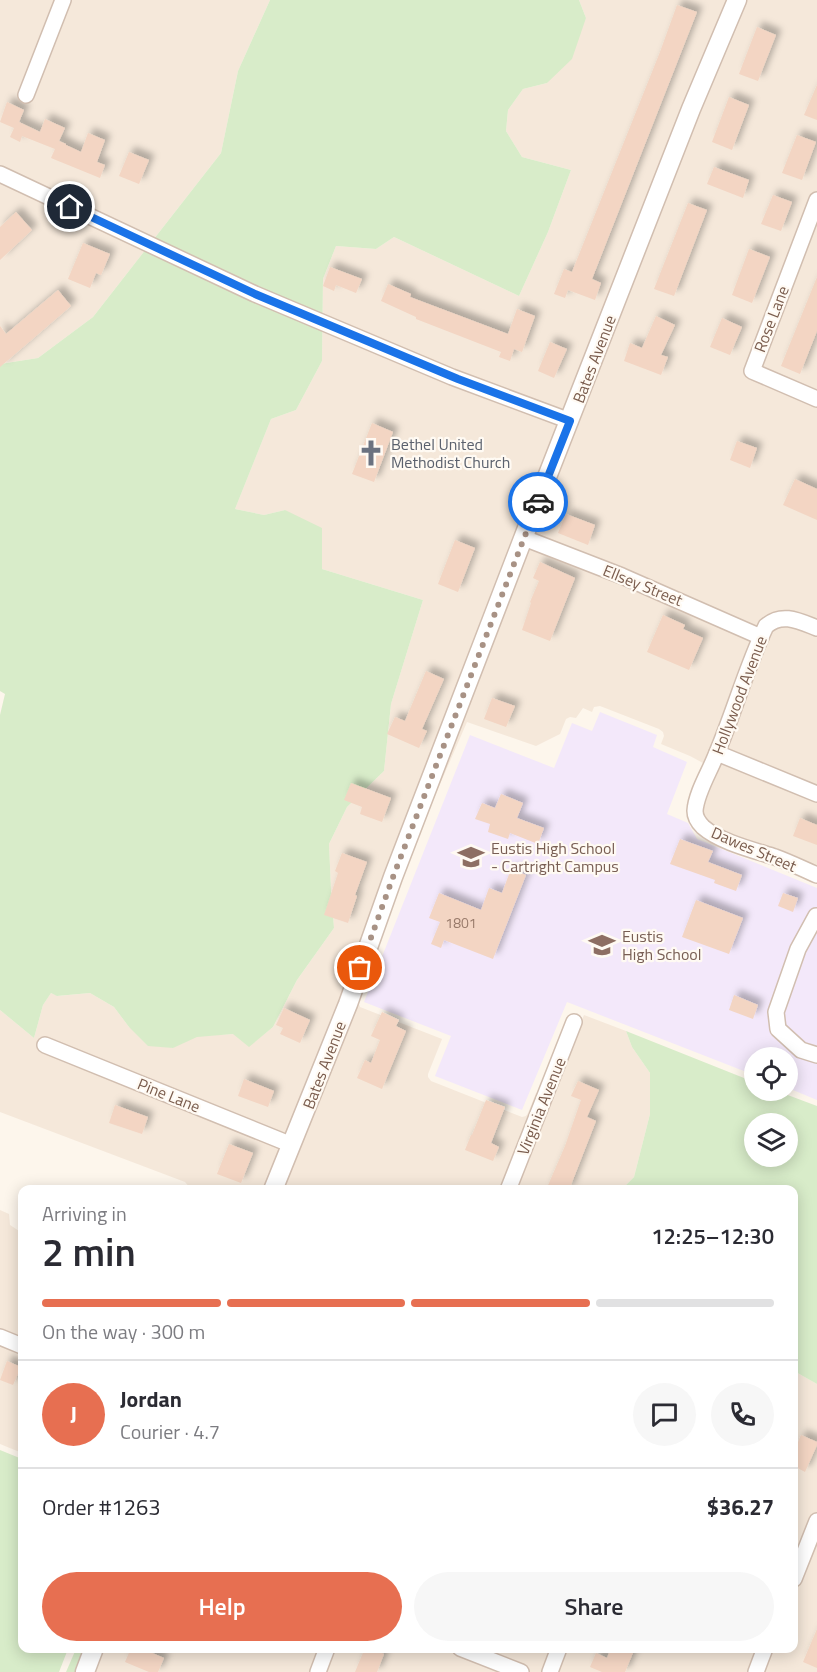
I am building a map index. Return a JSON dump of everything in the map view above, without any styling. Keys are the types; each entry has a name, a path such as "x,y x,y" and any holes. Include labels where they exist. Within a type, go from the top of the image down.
{"street":[{"path":"26,95 63,0"},
{"name":"Bates Avenue","path":"275,1185 348,1004 393,877 691,109 737,0"},
{"path":"0,174 255,294 458,379 570,421"},
{"name":"Rose Lane","path":"817,200 752,371 817,399"},
{"name":"Ellsey Street","path":"524,538 622,576 761,637"},
{"name":"Hollywood Avenue","path":"696,816 695,810 701,790 766,626 779,618 798,621 817,628"},
{"path":"717,753 817,794"},
{"name":"Dawes Street","path":"696,816 702,827 733,843 817,875"},
{"path":"817,916 798,949 776,1012 778,1029 801,1050 817,1054"},
{"name":"Virginia Avenue","path":"510,1185 574,1022"},
{"name":"Pine Lane","path":"45,1045 292,1145"},
{"path":"0,1336 18,1344"},
{"path":"798,1569 817,1521"},
{"path":"85,1672 92,1653"},
{"path":"318,1672 325,1653"},
{"path":"473,1653 521,1672"},
{"path":"550,1672 557,1653"},
{"path":"756,1672 763,1653"}],"shaded area":[{"path":"0,0 270,0 238,71 221,153 93,317 38,358 0,364"},
{"path":"579,0 728,0 267,1185 188,1185 185,1182 0,1112 0,1010 34,1038 43,1005 51,993 58,996 90,993 114,1007 129,1027 172,1048 197,1036 234,1034 249,1046 273,1027 297,980 334,928 329,844 347,807 384,771 391,704 423,600 322,569 285,510 264,515 235,509 271,419 296,410 322,361 323,279 336,246 376,249 394,237 519,296 548,232 571,170 522,157 506,131 508,110 523,89 547,83 586,18"},
{"path":"745,0 817,0 817,876 695,823 716,770 661,744 664,736 659,729 600,706 594,707 592,712 583,708 576,718 566,719 560,734 536,746 467,722 424,821 699,112"},
{"name":"Eustis High School","path":"600,712 657,735 653,747 687,762 667,814 688,823 697,839 817,888 817,1100 798,1092 798,1047 744,1047 744,1071 567,1002 522,1110 435,1076 451,1036 364,1002 470,735 554,768 572,723 592,731"},
{"path":"358,1002 360,1007 442,1039 428,1074 431,1081 522,1117 528,1113 536,1093 549,1096 584,1015 626,1031 632,1047 650,1073 650,1114 634,1177 626,1185 284,1185"},
{"path":"0,1210 9,1214 10,1225 18,1230 18,1451 0,1444"},
{"path":"798,1373 817,1384 817,1672 93,1672 101,1653 798,1653"}],"green space":[{"path":"270,0 579,0 586,18 572,59 547,83 523,89 508,110 506,131 522,157 571,170 548,232 519,296 394,237 376,249 336,246 323,279 322,361 296,410 271,419 235,509 264,515 285,510 322,528 322,569 423,600 391,704 384,771 347,807 329,844 334,928 297,980 273,1027 249,1047 233,1034 197,1037 173,1048 148,1046 129,1027 114,1007 90,993 57,996 51,993 43,1005 34,1038 0,1010 0,715 5,694 0,691 0,364 38,358 93,317 221,153 238,71"},
{"path":"626,1031 744,1078 744,1101 798,1101 798,1099 817,1106 817,1384 798,1373 798,1185 626,1185 634,1177 650,1114 650,1073 632,1047"},
{"path":"0,1450 18,1457 18,1653 66,1653 59,1672 0,1672"},
{"path":"74,1653 84,1653 76,1672 66,1672"}],"building":[{"path":"677,5 697,12 592,279 601,283 595,300 568,290 565,298 554,294 564,269 572,272"},
{"path":"757,27 776,35 758,81 739,74"},
{"path":"817,85 817,120 804,115"},
{"path":"729,97 749,105 732,150 712,142"},
{"path":"7,102 24,110 19,122 40,132 45,119 65,128 59,141 81,152 88,133 105,140 97,162 105,165 100,178 51,158 55,149 22,136 20,142 10,137 14,128 0,122"},
{"path":"797,135 816,142 802,180 782,173"},
{"path":"129,152 149,160 139,184 119,176"},
{"path":"714,167 749,180 743,198 707,184"},
{"path":"773,195 792,202 781,231 761,224"},
{"path":"688,203 707,210 674,296 654,289"},
{"path":"16,212 32,230 0,260 0,227"},
{"path":"83,243 110,254 101,275 96,273 90,288 68,279"},
{"path":"749,249 770,257 752,303 732,295"},
{"path":"330,267 362,279 356,293 336,285 334,291 323,286"},
{"path":"817,277 817,331 800,374 781,366"},
{"path":"388,284 411,294 410,297 508,334 517,309 535,316 522,352 514,349 510,361 499,357 501,352 416,319 381,301"},
{"path":"58,290 71,306 0,367 0,326 6,334"},
{"path":"656,316 675,325 661,355 668,357 661,375 624,361 630,343 642,348"},
{"path":"722,318 742,327 730,355 710,347"},
{"path":"550,342 567,349 554,378 538,371"},
{"path":"372,423 393,432 374,482 352,474"},
{"path":"737,441 757,448 750,468 730,460"},
{"path":"795,479 817,489 817,520 783,505"},
{"path":"566,514 595,525 588,545 558,533"},
{"path":"455,540 475,548 458,592 438,584"},
{"path":"540,562 575,578 550,641 522,630 539,581 533,578"},
{"path":"663,615 685,625 683,629 703,638 689,670 647,652"},
{"path":"426,671 444,679 422,729 427,731 419,748 387,734 395,717 405,721"},
{"path":"492,698 515,706 506,727 484,719"},
{"path":"351,783 391,798 382,822 360,814 362,807 344,800"},
{"path":"501,794 523,803 517,818 544,828 538,844 510,833 508,839 488,832 490,824 475,819 482,803 495,808"},
{"path":"800,818 817,825 817,845 793,836"},
{"path":"680,839 713,851 708,862 742,875 736,891 714,883 715,880 670,864"},
{"path":"342,853 367,862 348,923 324,915"},
{"path":"511,869 526,875 493,959 444,940 441,948 431,944 440,922 429,918 439,893 481,910 489,888 502,893"},
{"path":"783,893 798,898 793,912 778,906"},
{"path":"696,900 743,918 729,954 682,937"},
{"path":"734,995 758,1005 753,1019 729,1010"},
{"path":"284,1008 310,1020 300,1043 280,1034 283,1028 276,1025"},
{"path":"382,1012 399,1020 396,1026 406,1031 382,1089 357,1078 365,1060 371,1063 380,1040 371,1036"},
{"path":"244,1079 274,1091 268,1107 238,1096"},
{"path":"578,1081 599,1090 587,1117 596,1121 571,1185 548,1185 581,1100 571,1096"},
{"path":"486,1100 505,1107 491,1143 499,1147 493,1161 465,1150"},
{"path":"115,1105 148,1117 142,1134 109,1123"},
{"path":"229,1144 253,1153 241,1183 217,1174"},
{"path":"7,1361 18,1366 18,1374 13,1385 0,1380"},
{"path":"801,1435 817,1442 805,1472 798,1468 798,1442"},
{"path":"817,1629 817,1668 803,1662"},
{"path":"129,1653 152,1653 164,1658 158,1672 149,1672 125,1662"},
{"path":"363,1653 384,1654 377,1672 355,1672"},
{"path":"596,1653 607,1658 609,1653 633,1653 625,1672 602,1672 590,1667"}],"way so far":[{"path":"360,968 538,502"}],"place":[{"name":"Bethel United Methodist Church","path":"371,453"},
{"name":"Eustis High School - Cartright Campus","path":"471,857"},
{"name":"Eustis High School","path":"602,945"}],"route":[{"path":"70,207 255,294 458,379 570,421 538,502"}]}
